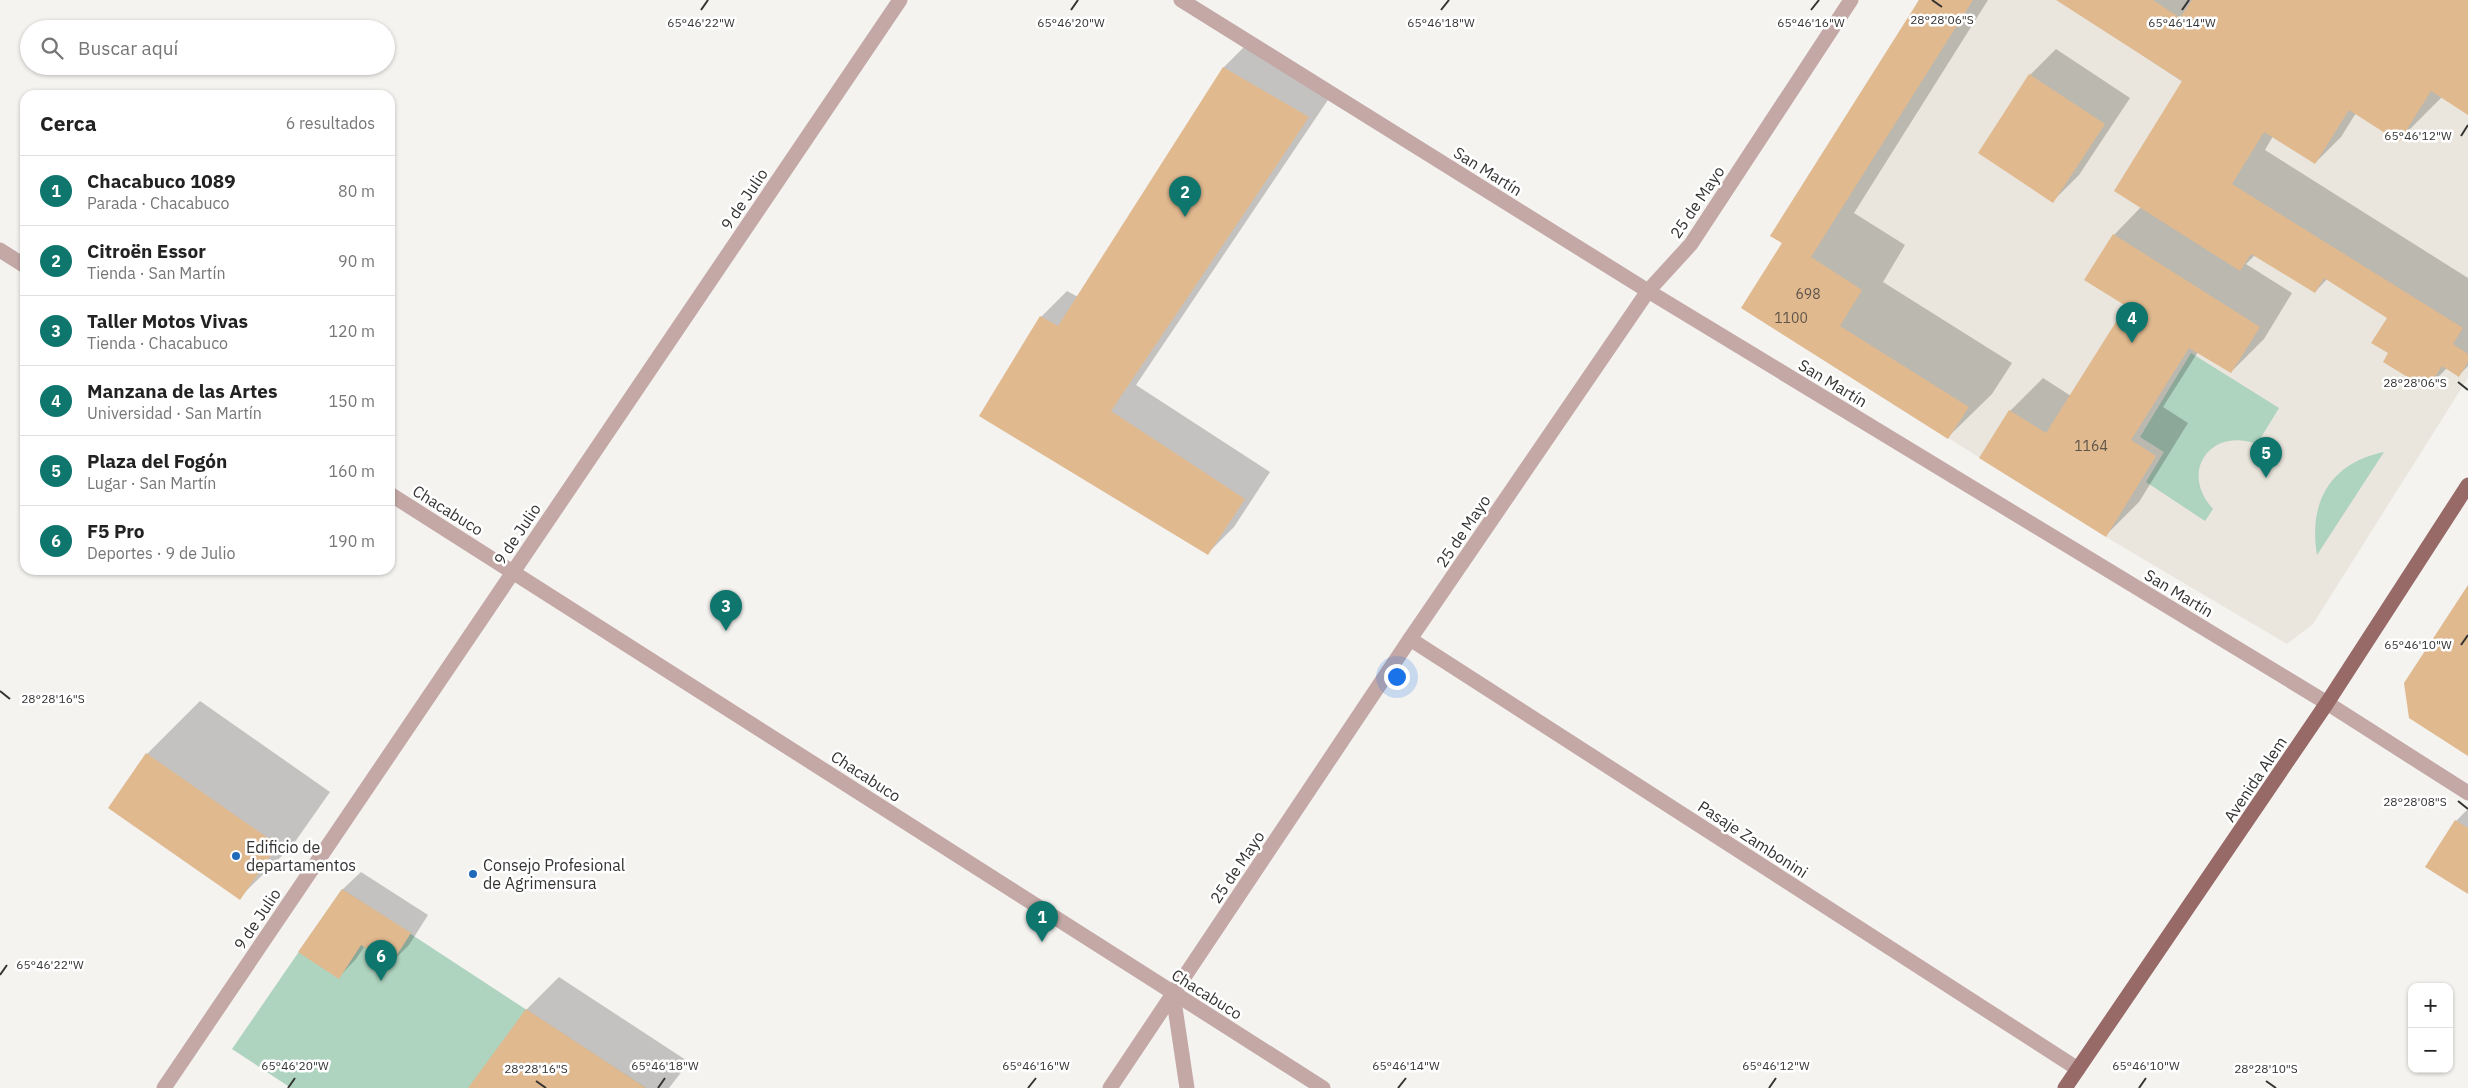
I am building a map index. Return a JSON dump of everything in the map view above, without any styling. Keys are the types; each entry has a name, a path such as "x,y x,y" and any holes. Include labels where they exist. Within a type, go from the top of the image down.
{"main road":[{"name":"Avenida Alem","path":"2065,1088 2327,703 2468,486"}],"street":[{"name":"9 de Julio","path":"164,1088 900,0"},
{"name":"San Martín","path":"1181,0 1648,291 2327,703 2468,793"},
{"name":"25 de Mayo","path":"1110,1088 1410,639 1648,291 1691,244 1851,0"},
{"path":"0,250 20,263"},
{"name":"Chacabuco","path":"395,497 513,570 1173,994 1323,1088"},
{"name":"Pasaje Zambonini","path":"1410,639 2078,1069"},
{"path":"1173,994 1187,1088"}],"shaded area":[{"path":"1919,0 2468,0 2468,378 2313,624 2287,644 2106,537 1741,308 1782,243 1770,236"}],"green space":[{"path":"2191,353 2279,408 2257,444 2240,440 2226,442 2213,447 2205,456 2200,468 2199,481 2203,495 2213,509 2205,521 2146,482 2164,452 2140,437"},
{"path":"2384,452 2317,555 2316,518 2320,502 2327,487 2337,475 2350,465 2366,457"},
{"path":"342,889 646,1088 291,1088 232,1049"}],"building":[{"path":"1919,0 1973,0 1811,257 1862,290 1840,326 1969,407 1948,439 1741,308 1782,243 1770,236"},
{"path":"2056,0 2153,0 2180,18 2192,0 2468,0 2468,115 2431,91 2399,142 2349,110 2315,164 2264,132 2232,184 2463,328 2453,344 2468,354 2468,362 2459,377 2442,366 2427,389 2383,362 2388,353 2371,343 2387,318 2324,278 2315,293 2251,254 2240,271 2114,191 2182,81"},
{"path":"1223,67 1309,117 1111,411 1245,499 1208,555 979,416 1040,316 1058,326"},
{"path":"2029,74 2105,124 2053,203 1978,153"},
{"path":"2113,234 2260,327 2231,373 2189,348 2131,440 2156,456 2106,537 1979,458 2009,410 2046,433 2126,306 2084,280"},
{"path":"2468,585 2468,756 2409,718 2404,683"},
{"path":"146,753 278,845 240,900 108,808"},
{"path":"2455,820 2468,828 2468,894 2425,867"},
{"path":"342,889 411,933 391,964 361,945 339,979 298,952"},
{"path":"526,1009 646,1088 468,1088"}],"place":[{"name":"Citroën Essor","path":"1185,217"},
{"name":"Manzana de las Artes","path":"2132,343"},
{"name":"Plaza del Fogón","path":"2266,478"},
{"name":"Taller Motos Vivas","path":"726,631"},
{"name":"Edificio de departamentos","path":"236,856"},
{"name":"Consejo Profesional de Agrimensura","path":"473,874"},
{"name":"Chacabuco 1089","path":"1042,942"},
{"name":"F5 Pro","path":"381,981"}]}
